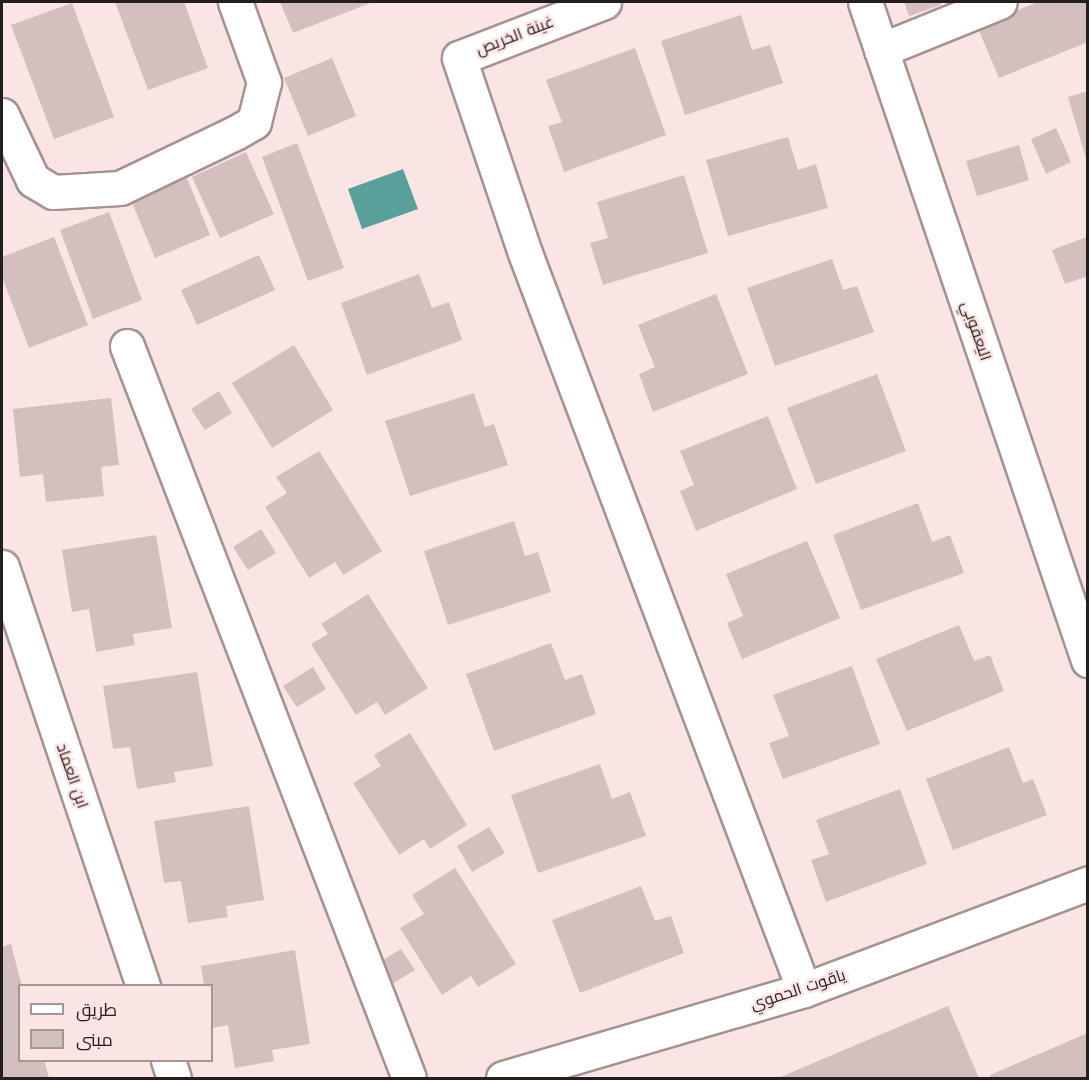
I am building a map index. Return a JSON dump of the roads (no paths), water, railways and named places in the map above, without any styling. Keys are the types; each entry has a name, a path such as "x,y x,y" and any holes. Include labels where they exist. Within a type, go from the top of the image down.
{"street":[{"path":"2,115 33,180 63,193 120,188 235,133 254,123 264,82 235,2"},
{"name":"غينة الخريص","path":"604,2 459,58 525,253 804,990"},
{"name":"اليعقوبي","path":"864,2 1086,652"},
{"path":"881,50 1000,2"},
{"path":"127,346 409,1078"},
{"name":"ابن العماد","path":"2,567 141,984"},
{"name":"ياقوت الحموي","path":"503,1078 804,990 1088,883"},
{"path":"169,1062 174,1078"}],"water":[{"path":"403,169 418,209 362,229 348,189"}]}
